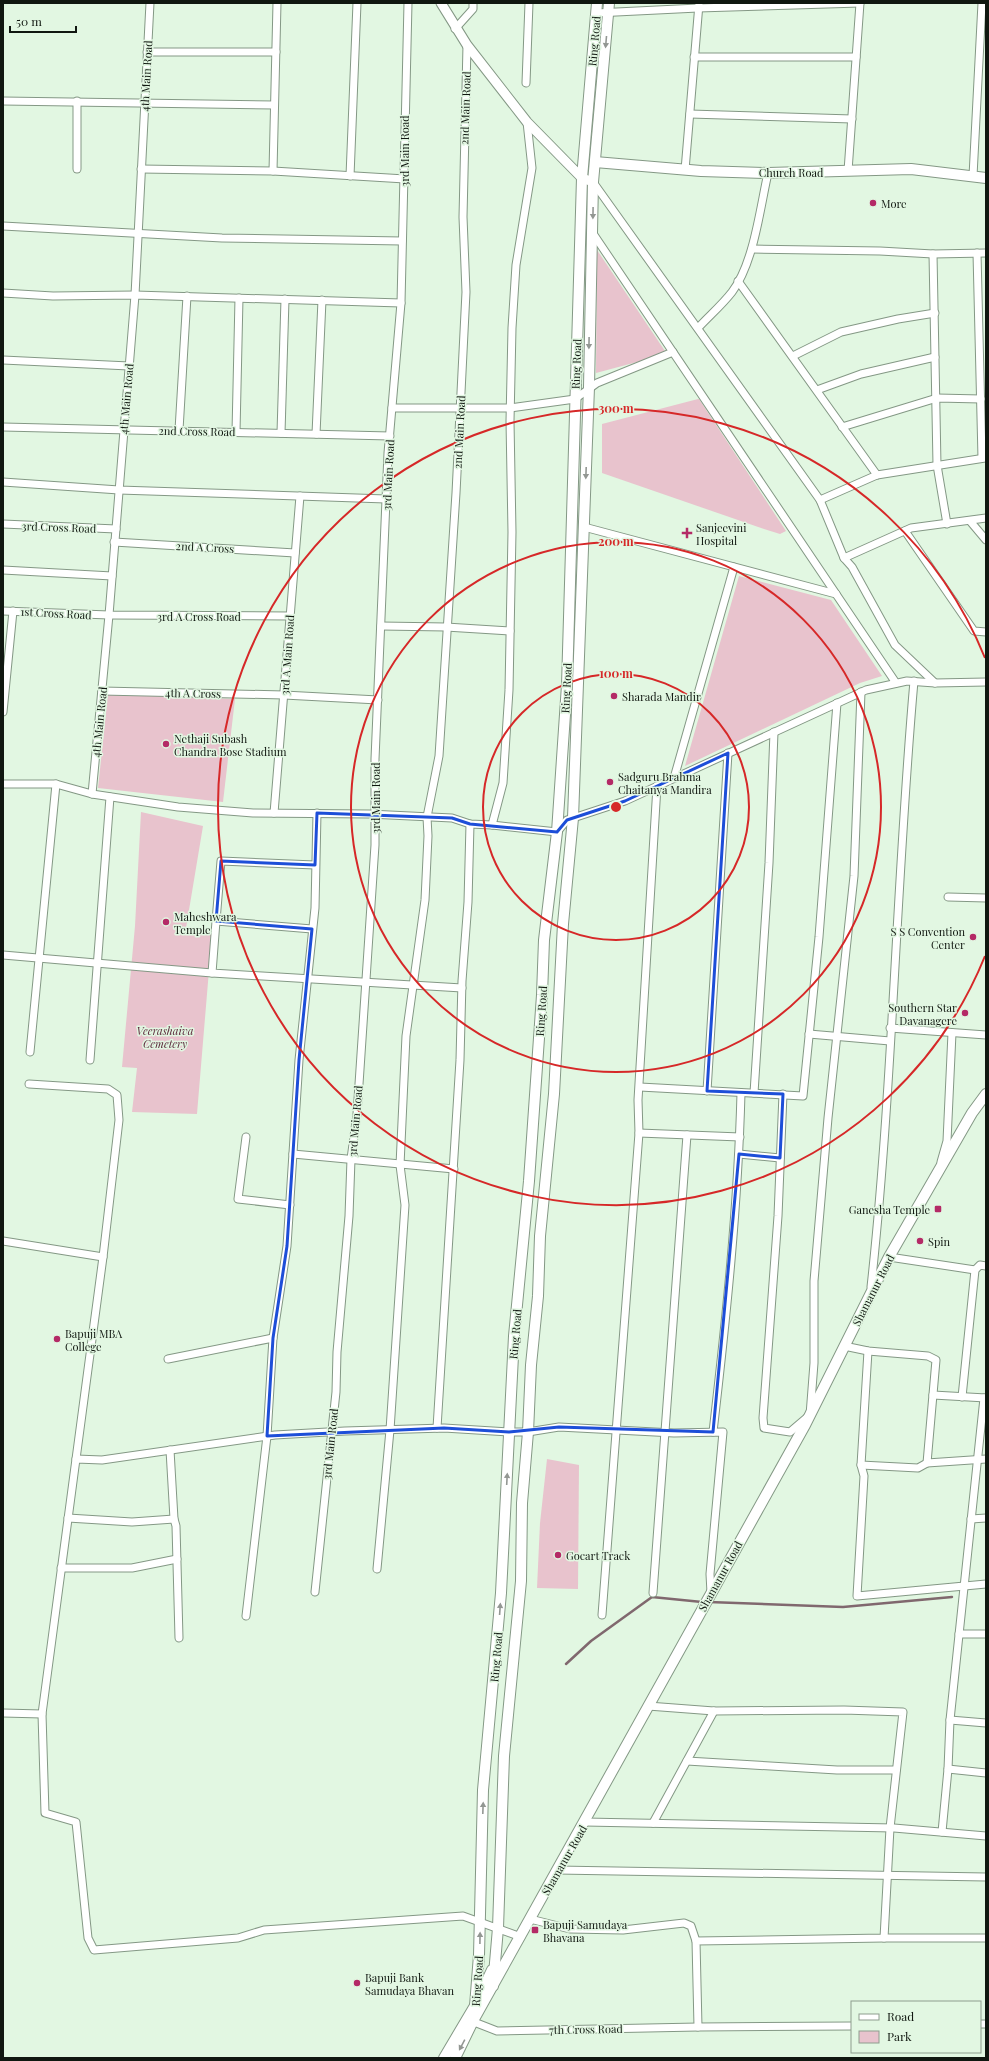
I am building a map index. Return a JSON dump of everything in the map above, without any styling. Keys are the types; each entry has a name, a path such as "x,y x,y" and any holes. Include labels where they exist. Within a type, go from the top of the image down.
{"main road":[{"name":"Ring Road","path":"474,2020 480,1922 484,1790 500,1614 514,1336 529,1181 542,995 544,940 557,832 567,685 582,178 597,8"},
{"name":"Ring Road","path":"493,1986 498,1928 504,1756 521,1581 522,1503 528,1432 540,1236 554,1094 563,924 574,818 589,387 593,182 609,8"},
{"name":"Church Road","path":"595,162 686,170 768,172 911,169 986,178"},
{"name":"Shamanur Road","path":"455,2058 474,2020 810,1415 889,1257 938,1175 972,1113 986,1094"},
{"path":"444,2058 476,2004 495,1963"}],"street":[{"name":"4th Main Road","path":"92,794 109,615 135,295 150,3"},
{"path":"273,171 277,3"},
{"path":"350,176 357,3"},
{"name":"3rd Main Road","path":"315,1592 336,1392 342,1284 350,1216 352,1159 357,1114 365,982 376,845 374,814 386,499 401,303 405,179 404,108 408,3"},
{"path":"441,3 455,28 467,45 527,122 582,178 593,182 820,500 844,558 852,567 895,645 935,683"},
{"path":"455,28 473,10 473,3"},
{"path":"526,83 528,3"},
{"path":"597,8 860,3 848,171"},
{"path":"973,176 983,61 982,3"},
{"path":"686,170 699,5"},
{"name":"2nd Main Road","path":"377,1569 390,1430 405,1205 400,1165 406,1036 425,900 428,836 427,817 439,756 461,407 466,292 463,217 467,45"},
{"path":"147,52 276,52"},
{"path":"694,57 856,57"},
{"path":"3,101 274,105"},
{"path":"77,101 77,169"},
{"path":"690,114 852,119"},
{"path":"492,825 503,783 510,631 512,532 510,408 512,328 516,265 532,168 527,122"},
{"path":"141,169 273,171 405,179"},
{"path":"698,328 732,292 738,281 752,249 768,172"},
{"path":"3,226 222,238 402,241"},
{"path":"592,232 896,683"},
{"path":"752,249 880,251 933,254 986,252"},
{"path":"820,500 877,475 984,458 977,253"},
{"path":"933,254 937,465 947,524"},
{"path":"738,281 877,475"},
{"path":"3,293 53,296 187,296 401,303"},
{"path":"179,430 187,296"},
{"path":"236,432 239,298"},
{"path":"281,433 285,299"},
{"path":"316,434 322,300"},
{"path":"793,356 841,332 898,318 935,313"},
{"path":"392,408 510,408 575,399 589,387 673,352"},
{"path":"817,390 861,374 935,357"},
{"path":"3,360 129,366"},
{"path":"842,427 936,398 981,400"},
{"name":"2nd Cross Road","path":"3,427 390,436"},
{"path":"3,482 119,490 386,499"},
{"name":"3rd A Main Road","path":"274,814 300,496"},
{"path":"844,558 911,528 986,518"},
{"path":"970,521 986,540"},
{"name":"3rd Cross Road","path":"3,524 116,529"},
{"path":"584,527 836,594"},
{"path":"905,531 974,631 986,632"},
{"name":"2nd A Cross","path":"114,542 296,553"},
{"path":"674,778 734,567"},
{"path":"3,570 112,576"},
{"name":"1st Cross Road","path":"3,611 109,615"},
{"path":"3,712 14,611"},
{"name":"3rd A Cross Road","path":"109,615 290,616"},
{"path":"381,626 446,627 510,631"},
{"path":"870,1296 882,1177 907,760 914,681"},
{"path":"3,784 56,784 92,794 178,807 274,814 374,814 452,818 470,824 557,832 567,820 625,801 861,692 896,683 914,681 935,683 986,682"},
{"name":"4th A Cross","path":"102,691 284,695 378,700"},
{"path":"783,1094 763,1418 764,1428 790,1432 810,1415 814,1363 814,1281 854,876 861,692"},
{"path":"640,1087 741,1094 754,1093 802,1096 819,937 837,703"},
{"path":"754,1093 769,864 774,732"},
{"path":"707,1091 728,753"},
{"path":"30,1052 56,784"},
{"path":"602,1614 639,1133 640,1087 657,786"},
{"path":"90,1060 110,797"},
{"path":"246,1616 267,1436 273,1338 287,1246 293,1154 312,929 316,865 317,814"},
{"path":"437,1428 460,1060 462,988 468,902 470,824"},
{"path":"212,972 221,861 316,865"},
{"path":"948,897 986,898"},
{"path":"216,921 312,929"},
{"path":"3,955 212,972 462,988"},
{"path":"890,1028 986,1035"},
{"path":"938,1175 947,1141 952,1033"},
{"path":"809,1034 890,1041"},
{"path":"29,1084 108,1089 117,1095 119,1120 103,1257 42,1714 45,1813 76,1822 88,1938 94,1950 238,1938 264,1930 463,1916 521,1937"},
{"path":"713,1432 725,1327 739,1154 741,1094"},
{"path":"639,1133 740,1137"},
{"path":"653,1592 687,1134"},
{"path":"246,1137 238,1200 290,1205"},
{"path":"293,1154 454,1169"},
{"path":"739,1154 780,1158"},
{"path":"3,1240 103,1257"},
{"path":"889,1257 975,1270"},
{"path":"962,1396 975,1270 980,1265 986,1266"},
{"path":"168,1359 273,1338"},
{"path":"844,1346 868,1351 928,1356 936,1360 926,1463"},
{"path":"868,1351 861,1465 864,1476 857,1596 986,1584"},
{"path":"933,1395 985,1398 950,1720 948,1769 942,1832"},
{"path":"76,1459 102,1460 267,1436 331,1432 437,1428 528,1432 559,1427 664,1432 723,1432 710,1574 710,1595"},
{"path":"170,1450 174,1519 176,1526 179,1638"},
{"path":"861,1465 918,1468 926,1463 986,1459"},
{"path":"68,1518 132,1522 174,1519"},
{"path":"971,1519 986,1518"},
{"path":"61,1568 132,1568 177,1559"},
{"path":"959,1634 986,1634"},
{"path":"648,1706 714,1711 844,1710 903,1712 890,1828 884,1938"},
{"path":"654,1823 714,1711"},
{"path":"3,1713 42,1714"},
{"path":"950,1720 986,1723"},
{"path":"687,1761 837,1770 896,1770"},
{"path":"948,1769 986,1773"},
{"path":"585,1822 890,1828 986,1836"},
{"path":"557,1870 986,1877"},
{"path":"530,1920 570,1929 623,1930 684,1923 691,1926 696,1941 698,2027"},
{"path":"696,1941 986,1938"},
{"name":"7th Cross Road","path":"474,2020 497,2031 851,2026"}],"highlighted area":[{"path":"728,753 707,1091 783,1094 780,1158 739,1154 713,1432 559,1427 509,1432 444,1428 267,1436 273,1338 287,1246 299,1060 312,929 216,921 221,861 315,865 317,813 452,818 470,824 557,832 567,820 625,801"}],"green space":[{"path":"597,250 667,354 596,373"},
{"path":"699,399 786,531 780,534 764,529 602,473 602,424"},
{"path":"739,576 831,600 882,676 860,683 685,766"},
{"name":"Nethaji Subash Chandra Bose Stadium","path":"108,694 235,699 223,802 98,788"},
{"name":"Veerashaiva Cemetery","path":"141,812 203,826 186,928 212,934 197,1114 132,1112 137,1068 122,1067 135,926"},
{"name":"Gocart Track","path":"547,1459 579,1465 578,1589 537,1588 540,1523"}],"waterway":[{"path":"566,1664 591,1641 652,1597 702,1602"},
{"path":"709,1602 843,1607 952,1597"}],"place":[{"name":"More","path":"873,203"},
{"name":"Sanjeevini Hospital","path":"687,533"},
{"name":"Sharada Mandir","path":"614,696"},
{"name":"Nethaji Subash Chandra Bose Stadium","path":"166,744"},
{"name":"Sadguru Brahma Chaitanya Mandira","path":"610,782"},
{"name":"Maheshwara Temple","path":"166,922"},
{"name":"S S Convention Center","path":"973,937"},
{"name":"Southern Star Davanagere","path":"965,1013"},
{"name":"Ganesha Temple","path":"938,1209"},
{"name":"Spin","path":"920,1241"},
{"name":"Bapuji MBA College","path":"57,1339"},
{"name":"Gocart Track","path":"558,1555"},
{"name":"Bapuji Samudaya Bhavana","path":"535,1930"},
{"name":"Bapuji Bank Samudaya Bhavan","path":"357,1983"}]}
